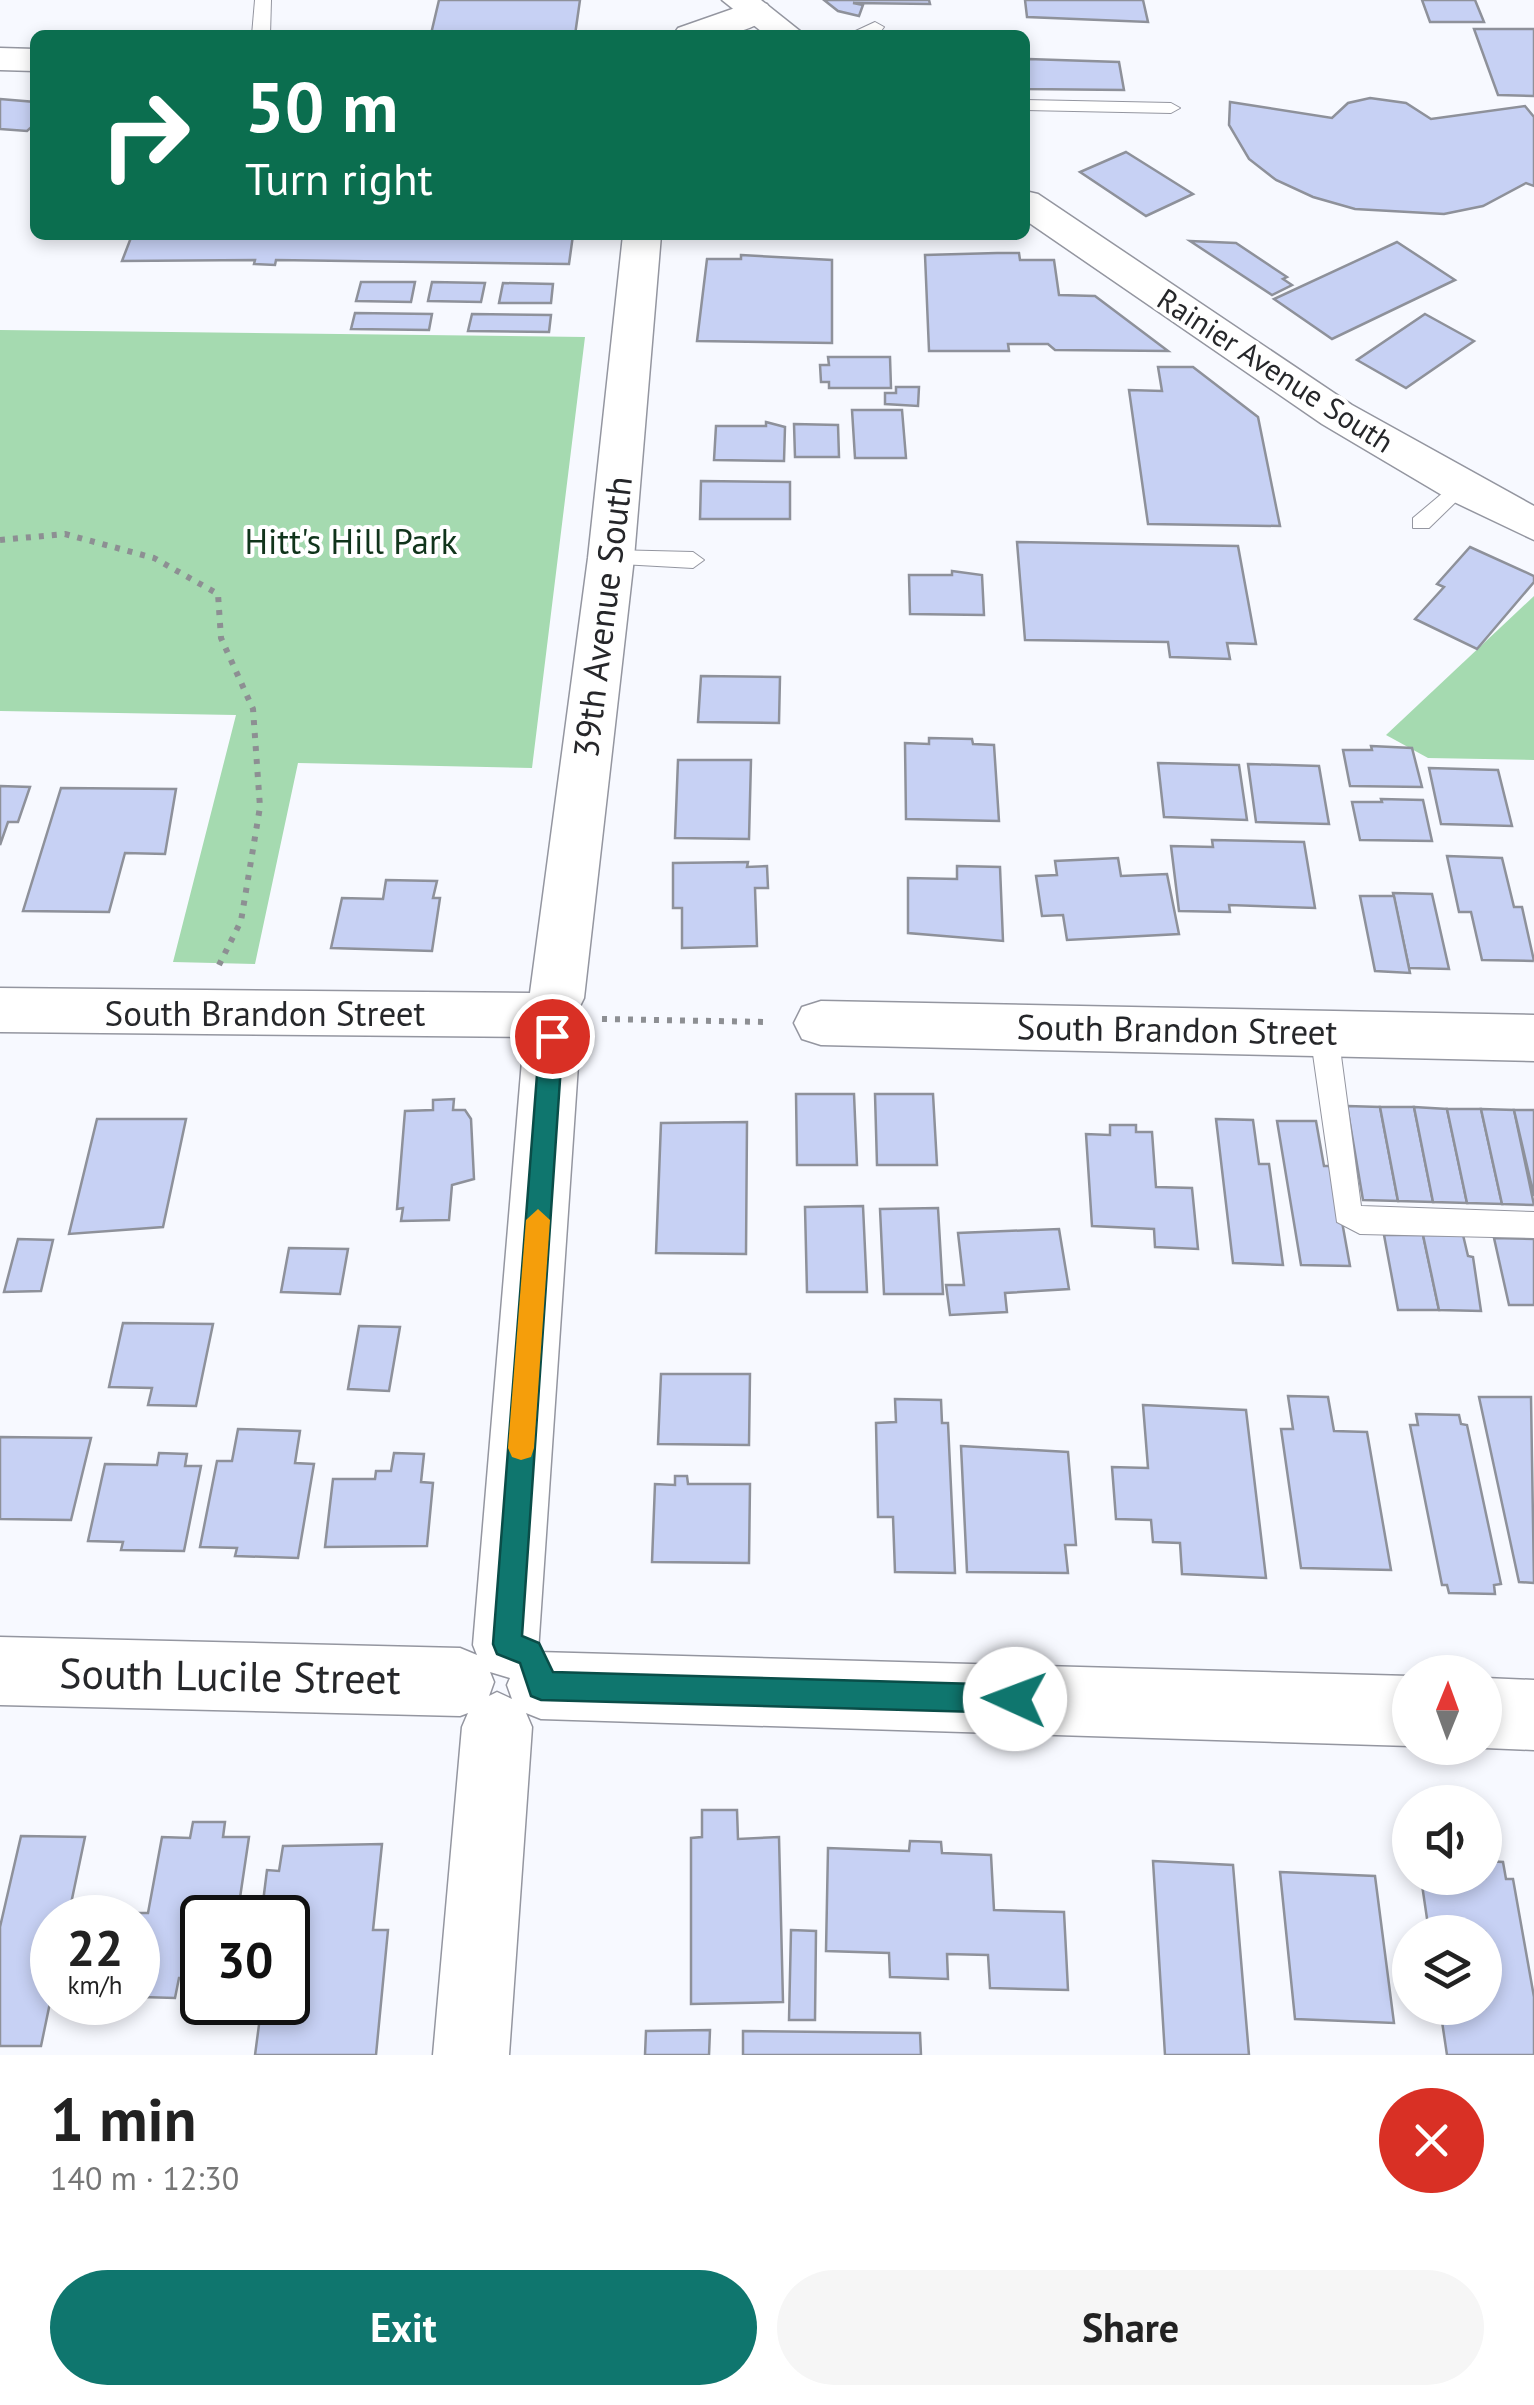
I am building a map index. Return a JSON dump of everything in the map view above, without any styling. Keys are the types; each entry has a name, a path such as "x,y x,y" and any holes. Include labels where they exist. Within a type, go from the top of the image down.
{"street":[{"path":"700,30 747,5 781,30"},
{"path":"0,60 30,60"},
{"name":"Rainier Avenue South","path":"1030,206 1150,290 1457,488 1534,525"},
{"name":"39th Avenue South","path":"471,2055 554,1017 611,558 642,240"},
{"name":"South Brandon Street","path":"0,1010 554,1017"},
{"name":"South Brandon Street","path":"821,1022 1534,1038"},
{"name":"South Lucile Street","path":"0,1671 1392,1710"},
{"path":"1502,1714 1534,1715"}],"lane":[{"path":"261,30 263,0"},
{"path":"867,30 874,27"},
{"path":"1030,105 1170,108"},
{"path":"1421,523 1457,488"},
{"path":"611,558 693,560"},
{"path":"1324,1034 1347,1213 1360,1221 1534,1225"}],"path":[{"path":"0,540 65,534 154,558 218,594 221,638 253,709 260,807 240,921 195,1015"},
{"path":"554,1017 821,1022"}],"green space":[{"name":"Hitt's Hill Park","path":"0,330 585,337 532,768 298,763 255,964 173,962 236,715 0,711"},
{"path":"1534,596 1534,760 1428,758 1386,735"}],"building":[{"path":"439,0 580,0 576,30 432,30"},
{"path":"824,0 929,0 930,4 853,3 863,5 859,16 838,11"},
{"path":"1025,0 1143,0 1148,22 1027,17"},
{"path":"1422,0 1475,0 1484,22 1430,22"},
{"path":"1474,29 1534,29 1534,96 1498,95"},
{"path":"1030,59 1119,62 1124,90 1030,89"},
{"path":"1370,98 1406,103 1431,119 1525,106 1534,117 1534,186 1526,183 1483,206 1444,214 1355,209 1313,197 1276,180 1249,159 1229,125 1230,102 1332,118 1348,103"},
{"path":"0,99 30,102 30,128 0,129"},
{"path":"1126,152 1193,194 1146,216 1080,172"},
{"path":"130,240 572,240 569,264 122,261"},
{"path":"1190,241 1236,243 1287,277 1283,279 1292,285 1272,295"},
{"path":"1397,242 1455,280 1332,339 1274,299"},
{"path":"1019,253 1020,260 1054,260 1059,295 1095,296 1168,351 1055,350 1048,344 1008,344 1009,351 929,351 925,255"},
{"path":"741,255 832,260 832,343 697,341 707,259 741,259"},
{"path":"361,282 415,282 411,302 356,301"},
{"path":"432,282 485,283 481,302 428,301"},
{"path":"503,283 553,284 551,303 499,303"},
{"path":"355,313 432,314 429,330 351,329"},
{"path":"472,314 551,315 549,332 468,331"},
{"path":"1425,314 1474,341 1406,388 1357,360"},
{"path":"828,357 890,357 891,388 829,388 829,382 821,382 820,365 829,365"},
{"path":"1158,367 1193,367 1258,417 1280,526 1148,524 1129,390 1162,391"},
{"path":"896,387 919,387 918,406 885,404 885,393 896,393"},
{"path":"852,410 902,410 906,458 855,458"},
{"path":"766,422 785,427 784,461 714,460 716,426 766,426"},
{"path":"794,424 838,425 839,457 795,457"},
{"path":"701,481 790,482 790,519 700,519"},
{"path":"1017,542 1238,546 1256,644 1227,643 1230,659 1170,657 1168,642 1025,640"},
{"path":"1470,547 1534,576 1534,582 1477,649 1415,619 1444,587 1437,584"},
{"path":"952,571 982,575 984,615 910,614 909,575 952,575"},
{"path":"701,676 780,677 779,723 698,722"},
{"path":"929,738 972,739 973,744 994,745 999,821 906,819 905,743 929,744"},
{"path":"1371,746 1412,748 1422,787 1350,786 1343,750 1372,750"},
{"path":"678,760 751,760 749,839 675,838"},
{"path":"1158,763 1239,765 1247,820 1164,817"},
{"path":"1248,764 1319,766 1329,824 1256,822"},
{"path":"1429,768 1498,770 1512,826 1441,824"},
{"path":"0,786 30,787 18,822 8,822 0,845"},
{"path":"61,788 176,789 165,854 125,853 109,912 23,911"},
{"path":"1381,799 1423,800 1432,841 1360,840 1352,802 1382,802"},
{"path":"1212,840 1304,842 1315,908 1229,905 1230,912 1179,911 1171,846 1213,847"},
{"path":"1447,856 1502,858 1514,907 1522,907 1534,961 1482,960 1471,912 1459,912"},
{"path":"1118,858 1121,876 1167,874 1179,934 1067,940 1063,915 1042,916 1036,876 1057,875 1055,861"},
{"path":"748,862 747,867 767,866 768,888 755,888 757,946 682,948 682,908 673,908 673,863"},
{"path":"957,866 1000,867 1003,941 908,933 908,878 957,879"},
{"path":"386,880 437,881 433,898 440,898 432,951 331,948 342,898 383,899"},
{"path":"1393,893 1432,894 1449,969 1409,968"},
{"path":"1360,896 1394,896 1410,973 1375,971"},
{"path":"796,1094 854,1094 857,1165 797,1165"},
{"path":"875,1094 933,1094 937,1165 877,1165"},
{"path":"454,1099 453,1110 465,1110 471,1119 474,1179 452,1185 449,1220 401,1221 403,1208 397,1209 405,1111 433,1110 433,1100"},
{"path":"1347,1106 1380,1107 1398,1201 1363,1200"},
{"path":"1380,1107 1414,1107 1433,1202 1398,1201"},
{"path":"1414,1107 1447,1109 1467,1203 1433,1202"},
{"path":"1447,1109 1481,1109 1502,1204 1467,1203"},
{"path":"1481,1109 1514,1110 1534,1205 1502,1204"},
{"path":"1514,1110 1534,1110 1534,1196"},
{"path":"97,1119 186,1119 163,1227 69,1234"},
{"path":"1216,1119 1253,1120 1259,1164 1269,1164 1283,1265 1233,1263"},
{"path":"1277,1121 1316,1121 1324,1166 1332,1166 1350,1266 1301,1265"},
{"path":"747,1122 746,1254 656,1253 661,1123"},
{"path":"1110,1125 1136,1125 1136,1132 1152,1132 1156,1187 1192,1188 1198,1249 1155,1247 1154,1229 1092,1226 1086,1134 1110,1135"},
{"path":"863,1206 867,1292 807,1292 805,1207"},
{"path":"938,1208 943,1294 884,1294 880,1209"},
{"path":"1059,1229 1069,1289 1005,1293 1007,1312 950,1315 946,1285 964,1285 958,1233"},
{"path":"1384,1235 1423,1235 1439,1310 1398,1310"},
{"path":"1423,1235 1463,1235 1468,1256 1473,1257 1481,1311 1439,1310"},
{"path":"1494,1238 1534,1239 1534,1305 1509,1305"},
{"path":"18,1239 53,1240 41,1291 4,1292"},
{"path":"289,1248 348,1249 340,1294 281,1292"},
{"path":"123,1323 213,1324 196,1406 148,1405 152,1388 109,1387"},
{"path":"359,1326 400,1327 389,1391 348,1389"},
{"path":"661,1374 750,1374 749,1445 658,1444"},
{"path":"1288,1396 1328,1397 1334,1431 1367,1432 1391,1570 1301,1568 1281,1429 1293,1429"},
{"path":"1479,1397 1531,1397 1534,1583 1519,1582"},
{"path":"895,1399 941,1400 942,1423 948,1423 955,1573 895,1572 893,1517 878,1517 876,1423 896,1422"},
{"path":"1143,1405 1246,1410 1266,1578 1182,1574 1180,1543 1153,1542 1151,1520 1116,1519 1112,1467 1148,1468"},
{"path":"1416,1414 1459,1415 1461,1424 1467,1425 1501,1584 1494,1585 1495,1594 1449,1593 1447,1585 1442,1585 1410,1425 1418,1425"},
{"path":"238,1429 300,1431 295,1463 314,1464 298,1558 235,1556 237,1548 200,1547 217,1461 232,1461"},
{"path":"0,1437 91,1438 71,1520 0,1519"},
{"path":"961,1446 1068,1452 1076,1545 1065,1545 1068,1573 967,1572"},
{"path":"159,1453 187,1454 185,1466 201,1466 184,1551 121,1550 123,1542 88,1541 105,1464 157,1465"},
{"path":"394,1453 424,1454 421,1482 433,1483 427,1546 325,1547 333,1479 375,1479 376,1471 391,1471"},
{"path":"675,1476 687,1476 688,1484 750,1484 749,1563 652,1562 655,1484 675,1485"},
{"path":"702,1810 737,1810 738,1839 779,1837 783,2002 691,2004 691,1838 702,1837"},
{"path":"193,1822 225,1822 223,1837 249,1837 240,1895 180,1895 180,1978 175,1998 160,1998 160,1895 151,1895 162,1837 190,1838"},
{"path":"21,1836 85,1837 73,1895 30,1895 30,2025 45,2025 41,2046 0,2046 0,1927"},
{"path":"910,1841 941,1842 942,1853 991,1855 994,1910 1064,1912 1068,1990 990,1988 988,1955 947,1954 948,1979 890,1977 889,1953 826,1951 828,1848 909,1851"},
{"path":"382,1844 373,1930 388,1930 376,2055 255,2055 259,2025 310,2025 310,1895 264,1895 267,1870 279,1871 283,1846"},
{"path":"1153,1861 1233,1865 1249,2055 1165,2055"},
{"path":"1503,1862 1506,1879 1513,1879 1534,1997 1534,2055 1447,2055 1443,2025 1502,2025 1502,1915 1426,1915 1424,1895 1502,1895"},
{"path":"1280,1872 1375,1876 1392,2023 1295,2019"},
{"path":"791,1930 816,1931 815,2020 789,2020"},
{"path":"710,2030 709,2055 645,2055 646,2031"},
{"path":"743,2031 920,2033 921,2055 743,2055"}],"slow traffic":[{"path":"521,1448 538,1220"}],"route":[{"path":"552,1036 507,1644 529,1653 537,1663 541,1686 1015,1699"}]}
